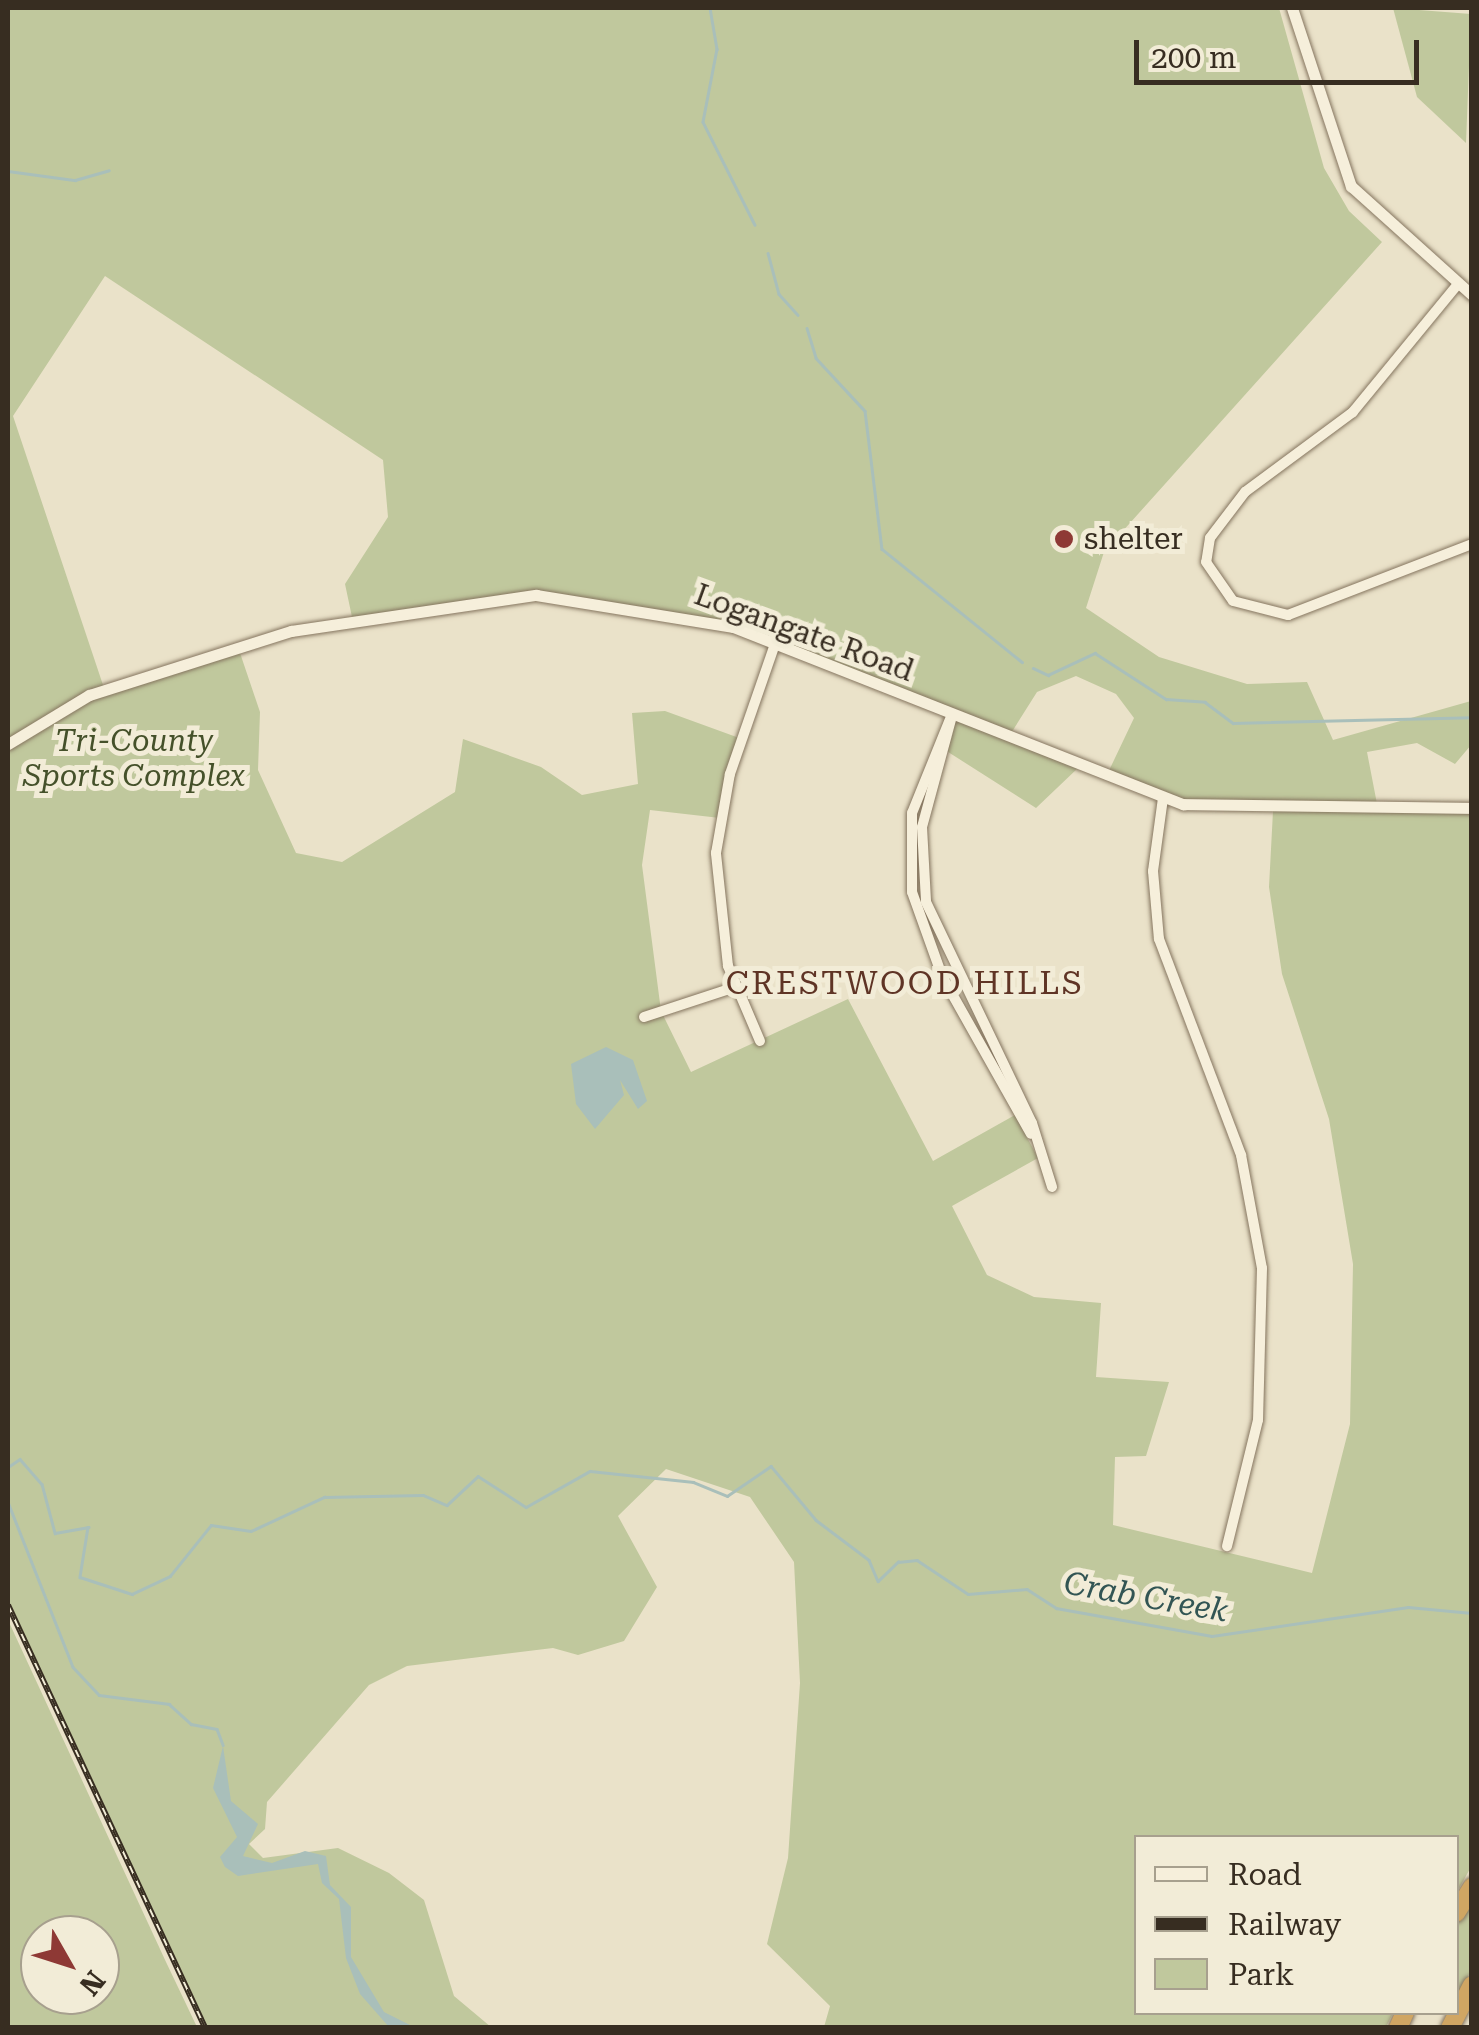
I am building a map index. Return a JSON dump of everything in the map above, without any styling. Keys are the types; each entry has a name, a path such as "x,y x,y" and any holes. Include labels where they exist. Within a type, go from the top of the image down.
{"highway":[{"path":"1459,1908 1472,1886"},
{"path":"1459,2011 1472,1986"}],"street":[{"path":"1292,8 1351,186 1472,295"},
{"path":"1458,284 1353,412 1245,492 1210,538 1206,562 1233,601 1288,615 1472,544"},
{"name":"Logangate Road","path":"8,744 126,681 322,623 473,598 664,611 775,644 1163,798 1252,811 1472,808"},
{"path":"760,1041 736,987 718,914 717,834 775,644"},
{"path":"952,716 922,827 930,936 1031,1134 1052,1187"},
{"path":"1163,798 1153,871 1159,940 1242,1154 1262,1268 1258,1420 1227,1546"},
{"path":"644,1016 736,987"}],"green space":[{"name":"Tri-County Sports Complex","path":"8,8 1279,8 1324,168 1349,211 1382,242 1104,552 1086,608 1159,657 1247,684 1307,682 1333,740 1471,701 1471,745 1455,764 1417,743 1367,752 1378,809 1471,808 1471,1867 1459,1888 1459,1835 1134,1835 1134,2015 1392,2015 1386,2027 824,2027 830,2006 767,1944 788,1858 800,1683 794,1562 750,1497 666,1469 618,1516 657,1587 624,1641 578,1655 553,1648 407,1666 369,1685 267,1802 265,1829 249,1844 263,1858 338,1848 389,1873 424,1900 454,1996 491,2027 205,2027 8,1603","holes":["105,276 383,460 388,517 345,584 352,617 536,595 733,627 952,716 945,750 1036,808 1078,768 1008,738 1037,692 1076,676 1116,694 1134,718 1105,779 1183,804 1273,811 1269,887 1282,974 1329,1119 1353,1264 1350,1424 1312,1573 1113,1525 1115,1457 1146,1456 1169,1382 1096,1377 1101,1303 1034,1297 987,1275 952,1206 1038,1158 1015,1115 933,1161 848,999 691,1072 661,1011 642,865 650,810 720,818 742,739 665,711 632,713 638,784 582,795 541,767 463,739 455,792 342,862 296,853 258,770 260,712 238,647 104,688 13,416"]},
{"path":"1393,8 1471,14 1466,143 1417,97"},
{"path":"8,1620 197,2027 8,2027"},
{"path":"1471,1898 1471,1970 1459,1994 1459,1921"}],"water":[{"path":"606,1047 633,1060 647,1101 638,1109 620,1080 624,1095 595,1129 576,1104 571,1064"},
{"path":"223,1746 231,1801 258,1824 243,1856 272,1863 305,1851 326,1856 330,1885 351,1907 351,1957 384,2012 414,2027 389,2027 360,1994 346,1958 339,1899 322,1883 318,1864 238,1876 225,1867 220,1857 237,1837 213,1788"}],"waterway":[{"path":"710,8 717,49 703,122 755,225"},
{"path":"8,171 75,180 109,170"},
{"path":"768,253 779,294 798,315"},
{"path":"807,328 816,358 865,411 882,549 1022,662"},
{"path":"1033,668 1048,675 1095,653 1166,699 1205,702 1233,723 1472,717"},
{"name":"Crab Creek","path":"8,1467 20,1459 42,1484 55,1533 88,1527 80,1577 132,1594 170,1576 211,1525 251,1531 324,1497 423,1495 447,1505 478,1476 526,1507 590,1471 693,1482 727,1496 771,1466 816,1520 869,1560 878,1581 898,1562 917,1560 968,1594 1027,1589 1056,1608 1212,1636 1408,1607 1472,1613"},
{"path":"8,1502 73,1667 99,1695 169,1704 191,1724 217,1729 223,1745"}],"railway":[{"path":"8,1605 205,2028"}],"place":[{"name":"shelter","path":"1064,539"}],"district":[{"name":"CRESTWOOD HILLS","path":"905,983"}]}
